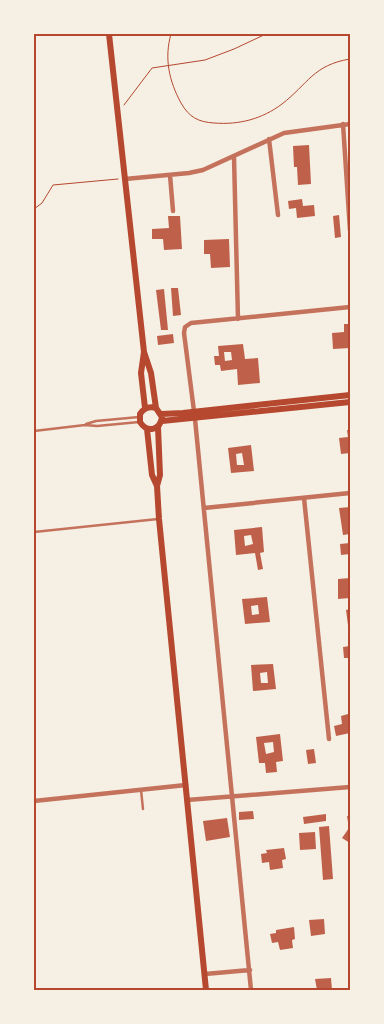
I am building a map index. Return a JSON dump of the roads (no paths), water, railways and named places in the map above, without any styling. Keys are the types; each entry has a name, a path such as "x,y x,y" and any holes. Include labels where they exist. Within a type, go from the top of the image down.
{"main road":[{"path":"109,34 144,352 151,373 159,418 160,475 157,486 159,519 206,990"},
{"path":"144,352 141,373 145,408"},
{"path":"194,415 350,395"},
{"path":"159,418 350,402"},
{"path":"157,486 152,475 147,429 139,420 142,410 153,407 159,418"},
{"path":"147,429 151,430 159,418"}],"street":[{"path":"343,124 350,230"},
{"path":"125,179 202,170 284,133 350,124"},
{"path":"269,140 278,215"},
{"path":"234,157 238,318"},
{"path":"170,175 173,211"},
{"path":"251,990 204,508 184,333 185,327 191,322 350,307"},
{"path":"204,508 350,494"},
{"path":"304,498 329,739"},
{"path":"34,801 186,785"},
{"path":"187,800 350,787"},
{"path":"205,974 250,970"}],"lane":[{"path":"34,431 85,425 97,426 139,420"},
{"path":"34,532 159,519"},
{"path":"141,790 143,809"}]}
